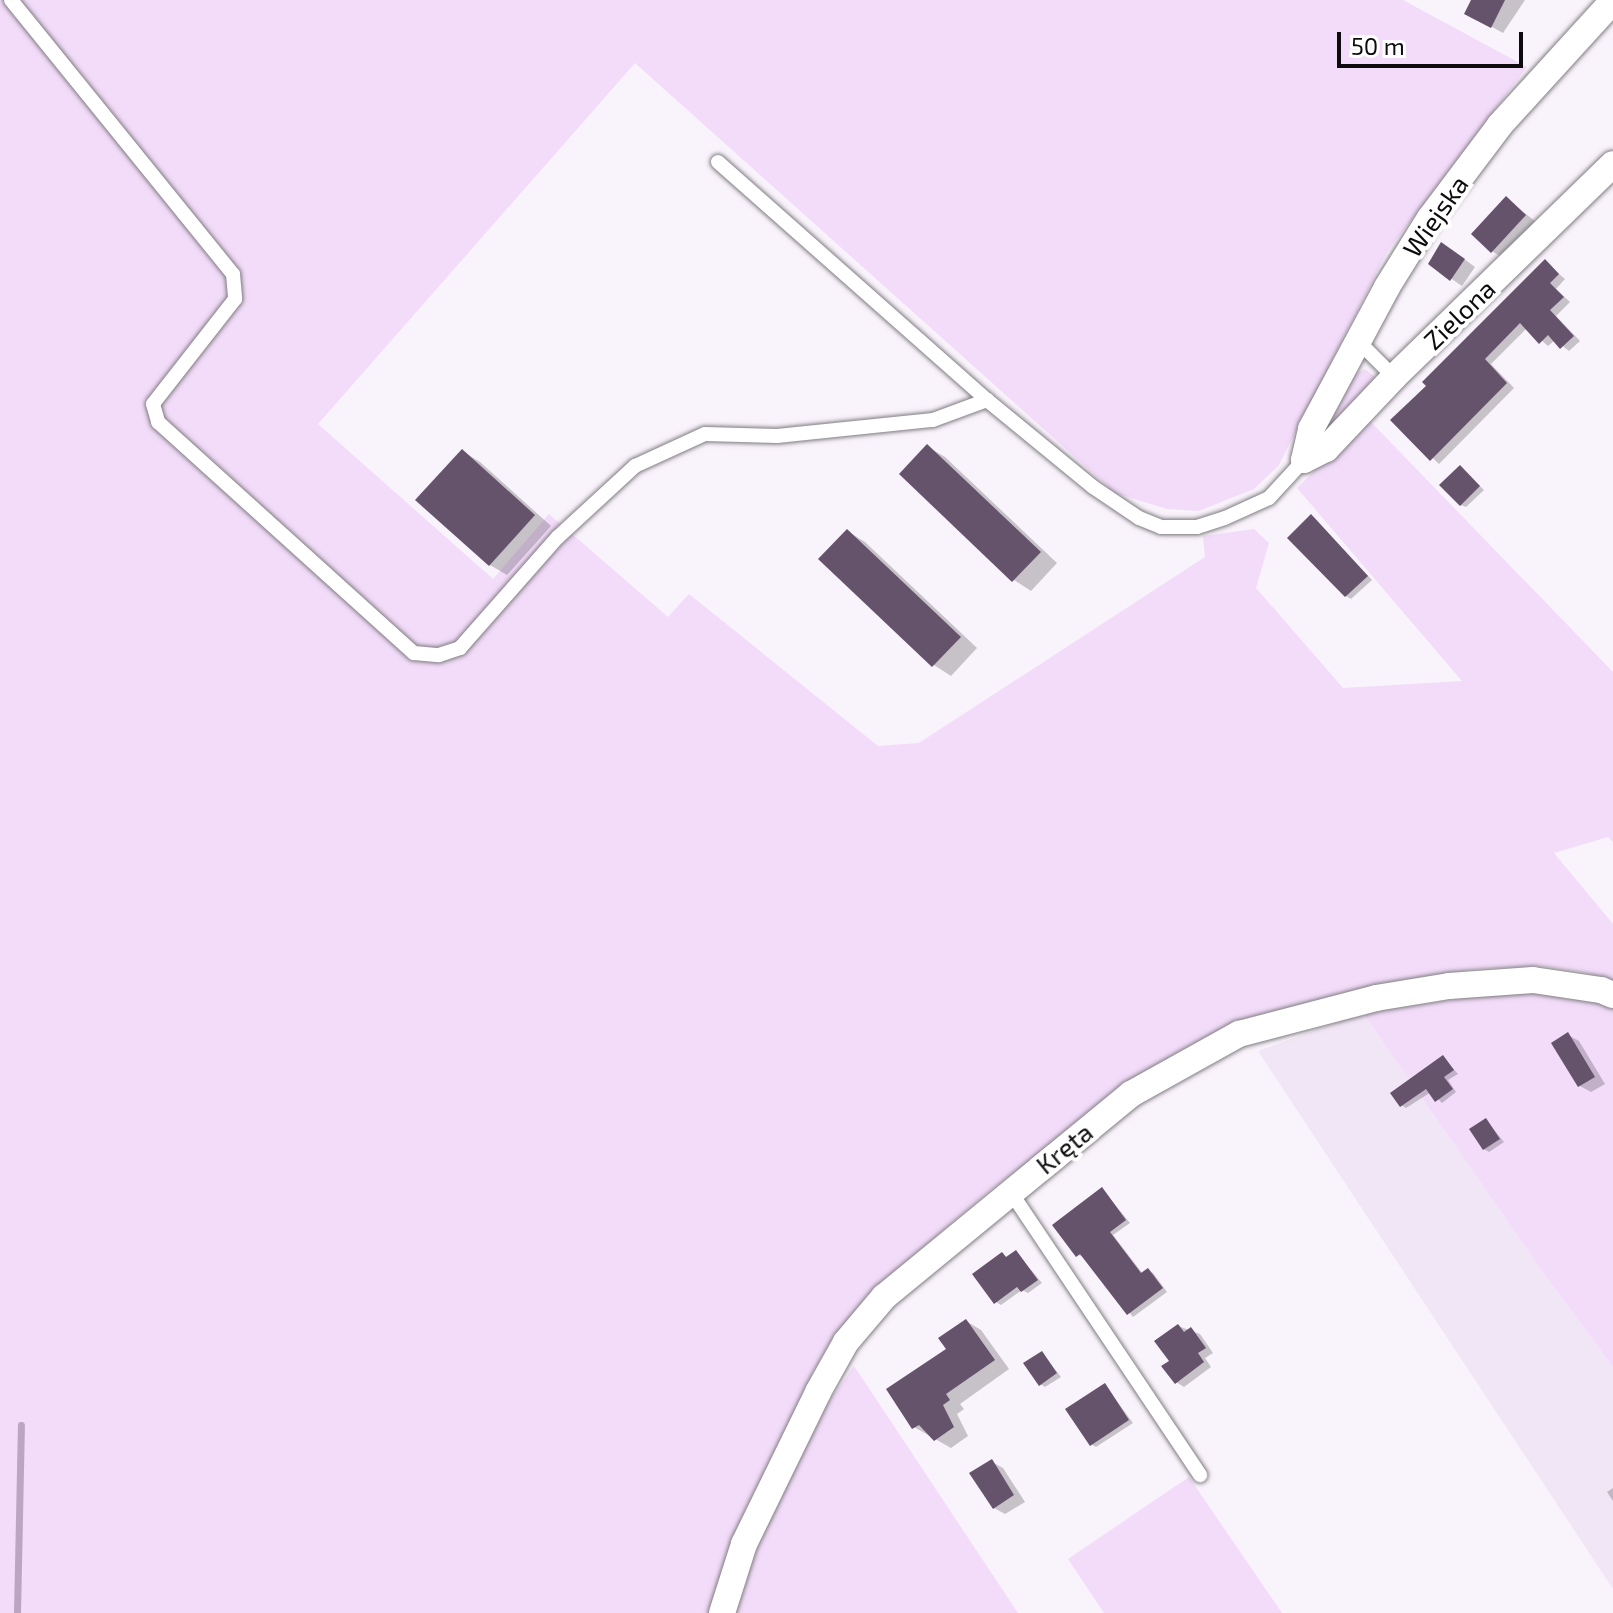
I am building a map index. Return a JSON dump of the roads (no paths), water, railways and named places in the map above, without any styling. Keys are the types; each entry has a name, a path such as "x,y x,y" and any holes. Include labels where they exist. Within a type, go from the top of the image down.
{"street":[{"name":"Wiejska","path":"1304,460 1311,429 1430,218 1500,125 1613,1"},
{"name":"Zielona","path":"1304,460 1326,449 1394,377 1613,164"},
{"name":"Kręta","path":"722,1613 744,1544 818,1392 846,1342 884,1297 1131,1094 1239,1034 1376,998 1449,986 1533,980 1601,990 1613,995"}],"lane":[{"path":"11,0 233,274 235,299 153,404 158,422 414,653 439,655 460,648 558,537 635,466 705,434 777,436 933,420 987,400"},
{"path":"718,162 987,400 1093,487 1139,518 1161,527 1197,527 1269,498 1304,460"},
{"path":"1359,342 1394,377"},
{"path":"1010,1191 1200,1475"}],"waterway":[{"path":"17,1613 21,1425"}]}
